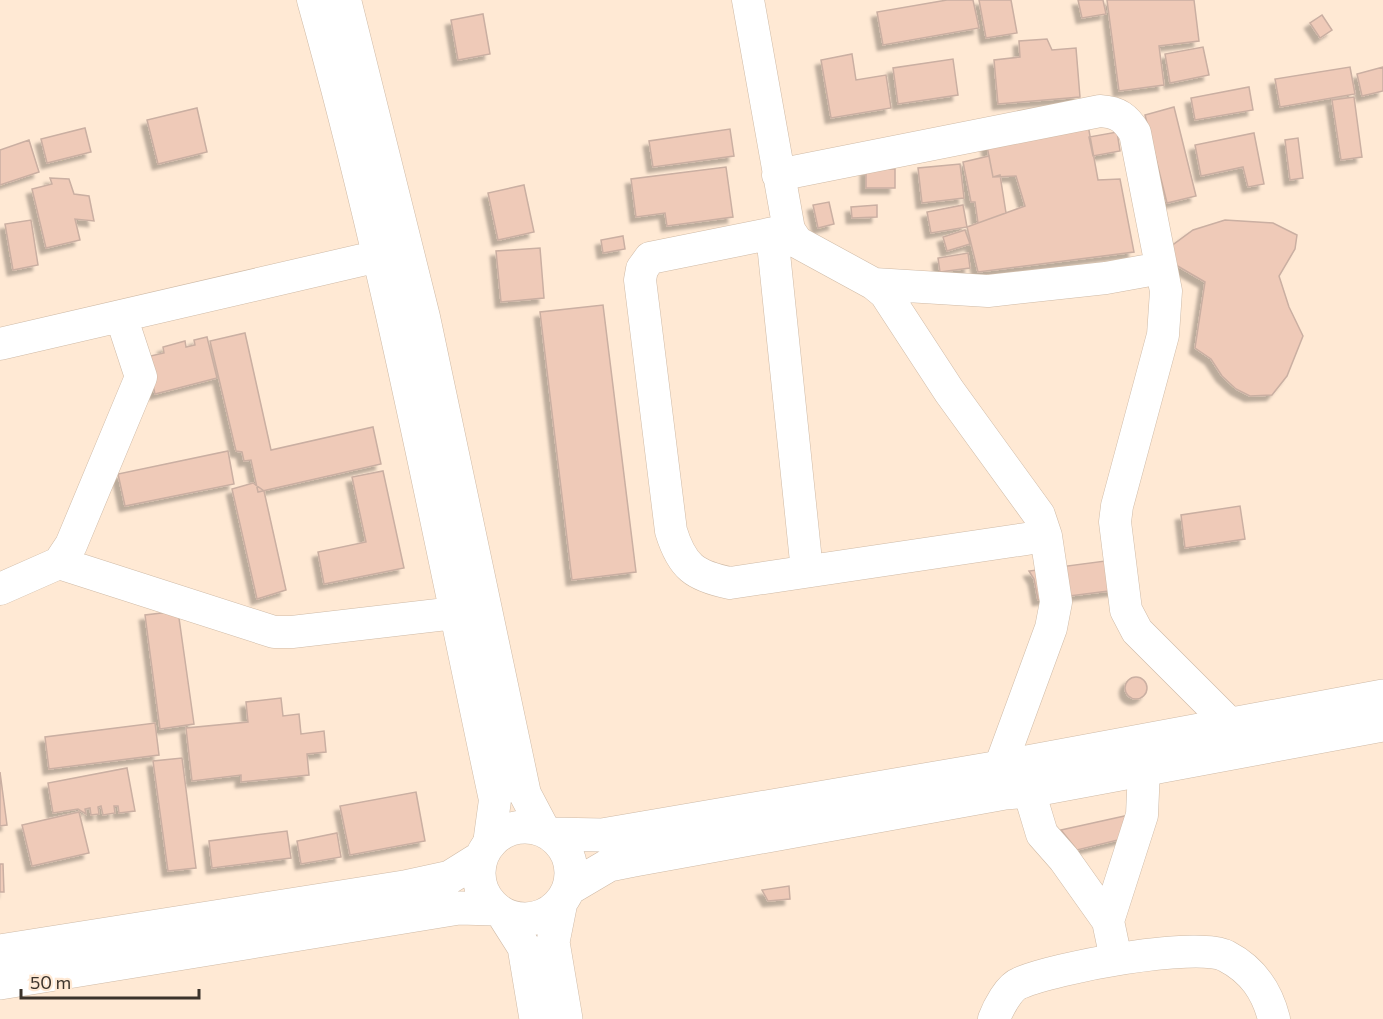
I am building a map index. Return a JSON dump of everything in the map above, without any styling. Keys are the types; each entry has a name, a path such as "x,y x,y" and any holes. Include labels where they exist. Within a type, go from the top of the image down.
{"main road":[{"path":"0,983 459,908 499,911 516,918 541,916 609,865 1144,769 1232,737 1383,696"},
{"path":"0,951 404,887 450,877 486,850 508,829 520,826 548,832 602,835 1000,767 1232,737 1383,725"},
{"path":"548,832 568,853 572,868 553,942 566,1019"},
{"path":"486,850 479,867 481,885 524,947 536,1019"}],"street":[{"path":"314,0 342,101 379,256 495,800 486,850"},
{"path":"345,0 424,317 525,794 548,832"},
{"path":"748,0 778,175 780,232 807,571"},
{"path":"778,175 1100,111 1113,112 1127,120 1136,133 1166,291 1163,335 1117,506 1115,522 1126,610 1137,631 1232,737"},
{"path":"1000,767 1051,628 1056,602 1046,536 1039,515 950,391 885,294 874,284 780,232 650,258 642,268 640,280 671,531 677,552 691,569 709,579 730,583 1046,536"},
{"path":"0,344 379,256"},
{"path":"874,284 988,291 1106,278 1161,268"},
{"path":"0,589 59,563 71,545 141,377 121,316"},
{"path":"59,563 274,632 292,632 455,613"},
{"path":"1108,921 1142,815 1144,769"},
{"path":"1029,791 1042,834 1064,859 1108,921 1116,958"},
{"path":"994,1019 998,1008 1018,983 1116,958 1180,951 1224,955 1251,972 1268,998 1274,1019"}],"building":[{"path":"947,0 973,0 979,28 883,45 877,12"},
{"path":"979,0 1011,0 1017,33 986,38"},
{"path":"1078,0 1103,0 1106,14 1082,18"},
{"path":"1107,0 1194,0 1199,41 1159,46 1164,85 1119,91"},
{"path":"483,14 490,54 458,60 451,20"},
{"path":"1322,15 1332,30 1320,38 1310,23"},
{"path":"1047,39 1052,50 1076,48 1080,97 998,104 994,60 1020,57 1019,41"},
{"path":"1203,47 1209,75 1170,83 1165,54"},
{"path":"852,54 856,80 886,75 891,108 831,118 821,60"},
{"path":"953,59 958,95 898,104 893,68"},
{"path":"1350,67 1355,94 1280,107 1275,79"},
{"path":"1383,67 1383,91 1362,96 1357,74"},
{"path":"1249,87 1253,110 1195,120 1191,98"},
{"path":"1354,97 1362,157 1341,160 1332,100"},
{"path":"1174,107 1196,196 1167,203 1145,115"},
{"path":"197,108 207,152 158,164 147,120"},
{"path":"1088,125 1098,180 1120,179 1134,252 978,272 967,227 1025,206 1016,176 993,177 986,141"},
{"path":"85,128 91,152 47,163 41,139"},
{"path":"730,129 734,156 653,167 649,141"},
{"path":"1117,132 1120,151 1093,156 1089,137"},
{"path":"1254,133 1264,184 1248,187 1243,167 1201,176 1195,145"},
{"path":"1298,138 1303,178 1290,180 1285,140"},
{"path":"29,140 39,172 0,185 0,150"},
{"path":"989,156 993,177 1000,175 1006,213 978,223 975,202 971,202 963,162"},
{"path":"960,164 964,198 922,203 918,168"},
{"path":"726,167 733,217 667,226 665,213 636,217 631,179"},
{"path":"866,169 895,169 895,188 866,188"},
{"path":"50,178 69,179 74,194 89,196 94,221 75,219 80,240 46,248 32,189 52,184"},
{"path":"524,185 534,232 498,240 488,193"},
{"path":"829,202 834,224 818,228 813,205"},
{"path":"877,205 877,217 852,218 851,207"},
{"path":"963,205 967,227 931,233 927,212"},
{"path":"31,220 38,265 13,270 5,224"},
{"path":"1225,220 1273,223 1297,235 1295,249 1279,276 1289,307 1303,336 1287,376 1272,395 1250,396 1236,389 1222,376 1211,359 1195,348 1205,282 1169,261 1170,247 1193,230"},
{"path":"965,230 970,244 947,251 943,237"},
{"path":"623,236 625,249 603,253 601,240"},
{"path":"540,248 544,298 501,302 496,251"},
{"path":"968,253 970,268 940,272 938,258"},
{"path":"603,305 636,572 572,580 540,312"},
{"path":"245,333 271,450 373,427 381,464 258,492 251,460 244,461 242,452 236,451 210,341"},
{"path":"207,337 217,378 155,394 146,357 164,353 163,347 185,341 186,347 195,345 194,340"},
{"path":"228,451 234,484 125,506 118,474"},
{"path":"383,471 404,568 324,584 318,552 366,542 352,477"},
{"path":"253,483 264,491 286,590 257,599 232,489"},
{"path":"1240,506 1245,539 1185,548 1181,515"},
{"path":"1128,558 1132,588 1038,600 1034,579 1029,571"},
{"path":"178,611 194,724 160,729 145,615"},
{"path":"1136,677 1144,680 1147,688 1144,696 1136,699 1128,696 1125,688 1128,680"},
{"path":"281,698 283,716 299,714 301,734 324,731 326,752 307,754 309,775 241,782 241,775 192,781 186,728 248,722 246,702"},
{"path":"155,723 159,755 49,769 45,737"},
{"path":"182,758 196,868 168,871 153,761"},
{"path":"127,768 135,811 119,813 118,806 114,806 115,813 103,815 101,806 98,807 99,814 91,815 90,808 85,809 86,814 78,809 53,813 48,783"},
{"path":"0,772 7,825 0,826"},
{"path":"416,792 425,841 350,855 340,806"},
{"path":"79,812 89,853 32,866 22,825"},
{"path":"1129,815 1126,838 1077,850 1061,830"},
{"path":"287,831 291,858 212,868 209,841"},
{"path":"337,833 341,857 301,864 297,841"},
{"path":"0,864 3,864 4,892 0,892"},
{"path":"789,886 790,899 768,901 762,890"}]}
